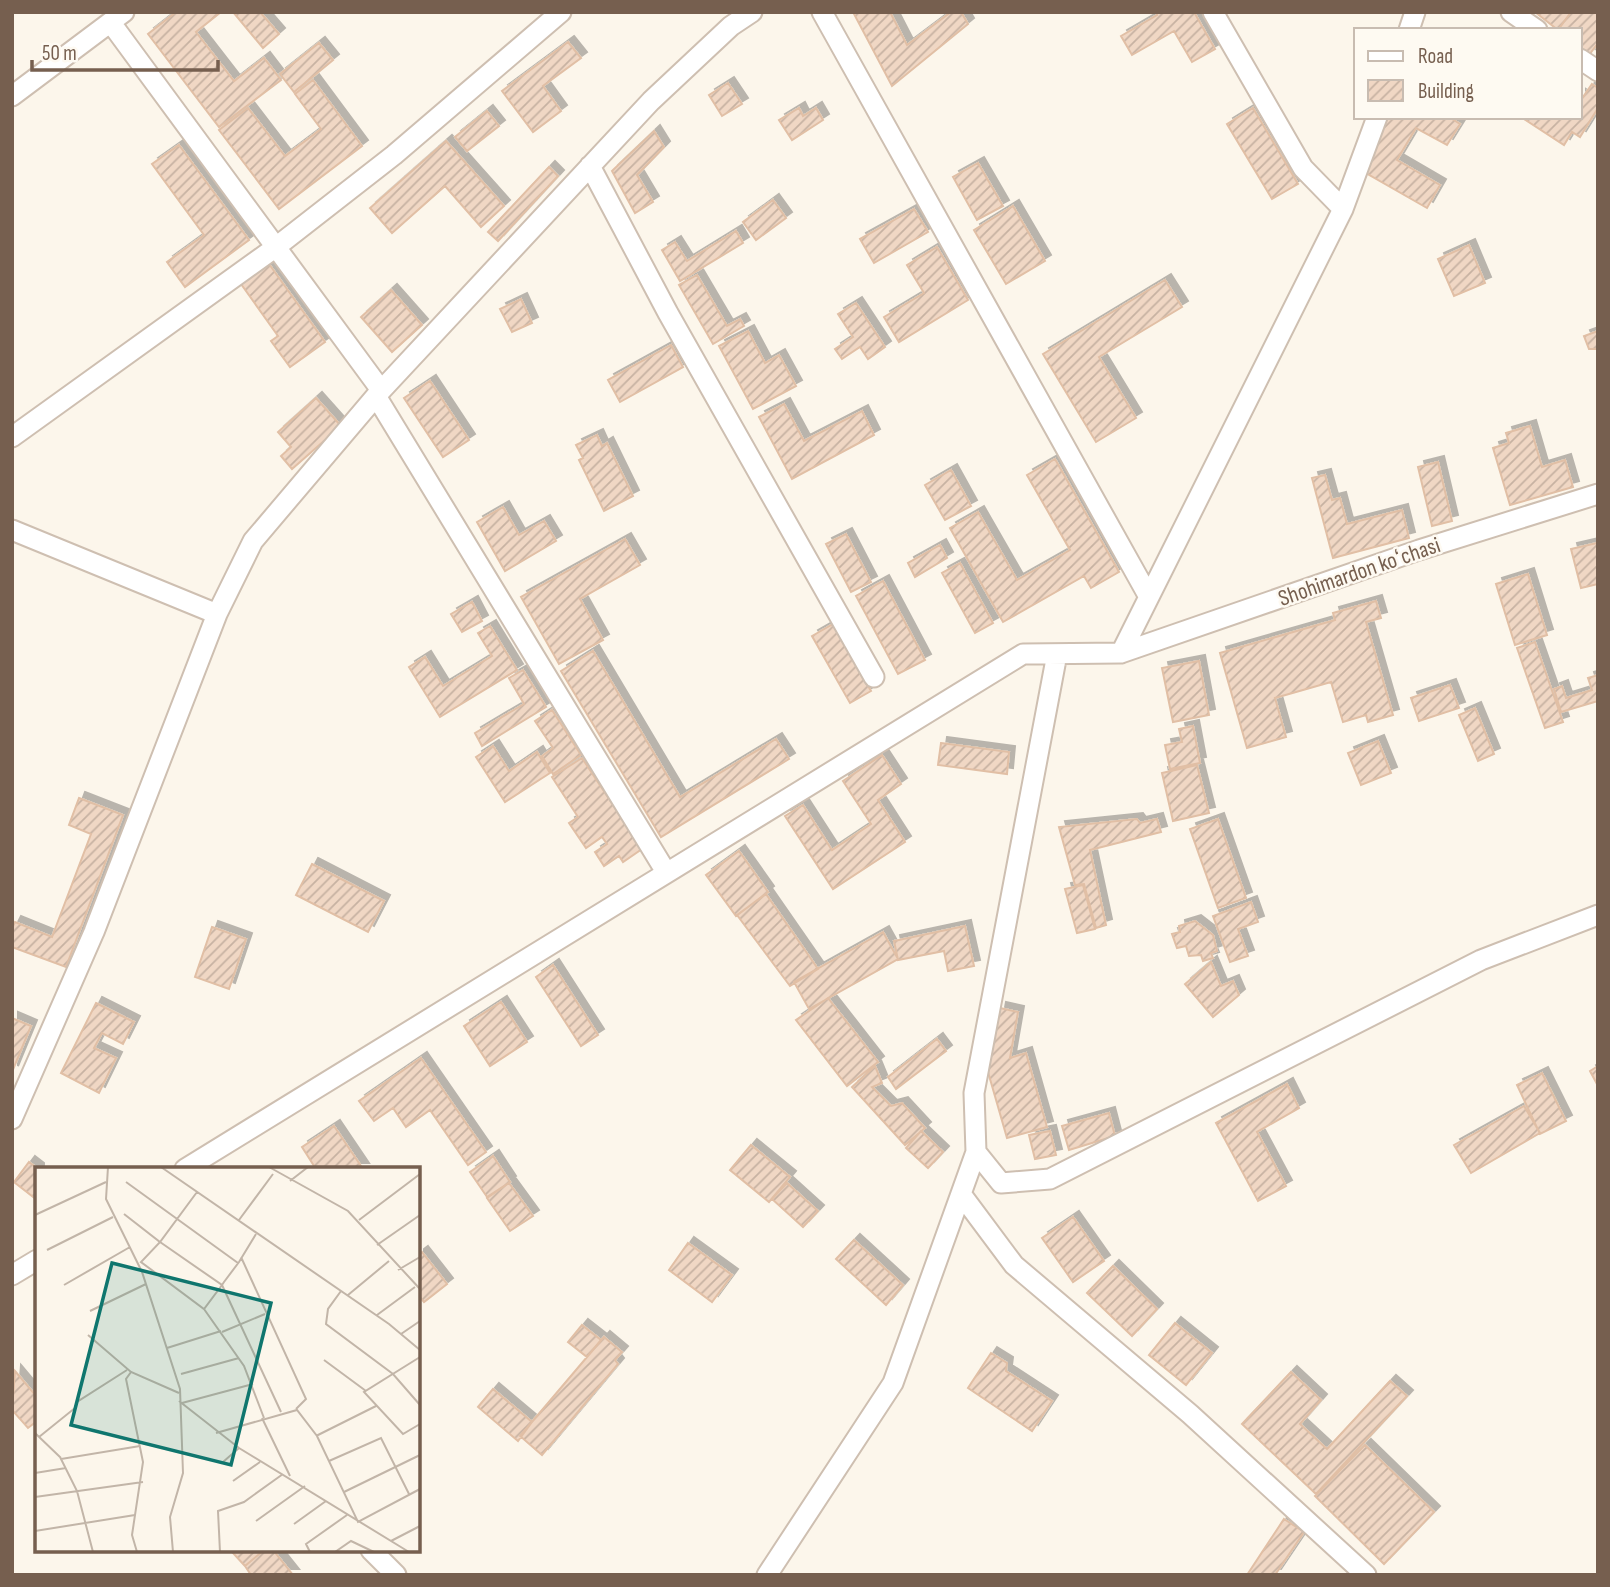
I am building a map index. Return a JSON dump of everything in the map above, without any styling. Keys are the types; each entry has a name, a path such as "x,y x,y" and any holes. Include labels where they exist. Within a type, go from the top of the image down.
{"street":[{"path":"12,437 276,247 394,155 561,12"},
{"path":"12,1119 94,932 217,614 253,541 379,393 651,101 731,26 752,12"},
{"path":"822,12 1149,597"},
{"path":"1213,12 1303,168 1343,209"},
{"path":"1511,12 1534,28"},
{"path":"12,96 118,17 379,393 666,872"},
{"path":"1582,60 1598,71"},
{"path":"1121,653 1343,209 1376,119"},
{"path":"590,166 874,677"},
{"name":"Shohimardon koʻchasi","path":"188,1167 1023,654 1121,653 1419,550 1598,494"},
{"path":"12,530 217,614"},
{"path":"767,1575 893,1383 976,1152 974,1093 1057,654"},
{"path":"976,1152 1000,1183 1050,1179 1481,960 1598,915"},
{"path":"961,1194 1014,1265 1190,1414 1366,1575"},
{"path":"12,1275 35,1261"},
{"path":"373,1552 396,1575"}],"building":[{"path":"176,12 221,12 196,32 234,81 264,58 281,80 219,127 148,34"},
{"path":"233,12 260,12 279,34 263,48"},
{"path":"853,12 890,12 907,45 951,12 961,12 968,24 892,86"},
{"path":"1156,12 1194,12 1215,49 1192,62 1174,31 1132,55 1121,36 1157,15"},
{"path":"1535,12 1571,12 1559,28 1555,28"},
{"path":"1571,12 1598,13 1598,43 1589,55 1582,50 1582,28 1559,28"},
{"path":"568,42 581,58 543,86 561,111 533,132 502,91"},
{"path":"319,43 333,60 294,92 280,74"},
{"path":"313,80 362,146 279,209 219,130 248,108 285,156 321,129 295,94"},
{"path":"728,83 742,104 722,116 709,95"},
{"path":"1592,84 1598,88 1598,108 1580,137 1572,132 1564,145 1524,119 1582,119 1583,97"},
{"path":"799,108 803,116 816,108 823,120 792,140 779,120"},
{"path":"1253,108 1298,184 1272,199 1227,124"},
{"path":"487,111 499,126 467,151 455,137"},
{"path":"1387,119 1452,119 1460,124 1447,145 1416,128 1397,160 1440,185 1427,208 1359,169"},
{"path":"654,131 664,147 637,175 653,202 635,213 612,171"},
{"path":"446,141 504,206 481,227 445,186 392,233 370,208"},
{"path":"179,145 249,240 185,287 167,262 204,235 152,164"},
{"path":"978,163 1003,206 977,220 953,177"},
{"path":"549,167 558,176 498,241 488,232"},
{"path":"773,200 786,218 756,240 743,222"},
{"path":"1013,206 1045,261 1006,284 974,230"},
{"path":"914,209 928,232 874,263 860,239"},
{"path":"736,231 743,243 680,281 662,250 675,242 687,261"},
{"path":"1469,245 1485,283 1454,296 1438,259"},
{"path":"937,247 968,300 899,342 884,317 924,293 907,265"},
{"path":"269,264 325,342 290,367 271,341 278,336 241,284"},
{"path":"697,275 727,326 740,319 744,326 713,344 679,285"},
{"path":"1165,280 1182,307 1099,357 1136,418 1096,442 1043,354"},
{"path":"391,290 422,325 392,352 361,317"},
{"path":"521,299 532,323 512,332 500,309"},
{"path":"856,303 885,347 868,359 860,347 842,359 835,349 853,337 838,314"},
{"path":"748,331 765,363 779,355 796,386 753,409 719,346"},
{"path":"1598,331 1598,349 1589,349 1584,336"},
{"path":"671,345 683,367 620,402 608,380"},
{"path":"430,381 469,440 443,457 404,398"},
{"path":"316,398 341,426 292,469 281,456 291,447 278,432"},
{"path":"784,404 804,441 862,411 874,435 792,479 759,417"},
{"path":"1530,426 1542,467 1565,460 1573,487 1510,505 1493,448 1509,443 1506,433"},
{"path":"597,435 602,446 607,443 633,496 604,511 579,460 583,458 576,445"},
{"path":"1055,459 1119,572 1091,588 1084,576 1003,622 950,528 978,512 1017,580 1070,550 1027,475"},
{"path":"1438,462 1452,521 1432,526 1418,467"},
{"path":"951,470 971,506 945,520 925,485"},
{"path":"1325,475 1332,500 1340,498 1347,524 1402,510 1409,538 1333,558 1312,478"},
{"path":"503,507 519,535 544,521 556,541 505,571 477,522"},
{"path":"846,534 871,582 851,592 826,544"},
{"path":"625,539 640,565 580,599 603,640 559,664 521,597"},
{"path":"1597,543 1598,584 1581,588 1571,549"},
{"path":"940,545 947,558 915,577 908,563"},
{"path":"960,563 993,623 975,633 942,573"},
{"path":"1528,574 1547,635 1515,645 1496,584"},
{"path":"883,581 925,660 898,674 856,596"},
{"path":"1376,601 1381,618 1366,622 1393,715 1368,722 1366,715 1343,722 1331,682 1275,698 1286,737 1247,748 1220,653 1335,620 1333,613"},
{"path":"472,602 482,621 462,632 451,614"},
{"path":"833,624 871,691 850,703 812,636"},
{"path":"490,626 517,670 440,717 409,667 425,657 443,686 492,656 478,633"},
{"path":"1535,642 1563,722 1545,728 1517,648"},
{"path":"593,651 680,797 776,739 789,759 661,837 561,671"},
{"path":"1199,661 1209,715 1173,722 1162,668"},
{"path":"523,670 546,707 482,746 475,733 524,704 509,678"},
{"path":"1598,675 1598,701 1561,712 1554,689 1562,686 1566,698 1592,690 1588,678"},
{"path":"1450,685 1459,708 1419,721 1411,698"},
{"path":"1475,708 1494,754 1478,761 1459,715"},
{"path":"552,710 581,755 553,774 542,756 553,748 535,721"},
{"path":"1193,726 1200,763 1170,769 1165,745 1182,742 1179,729"},
{"path":"1378,741 1391,773 1361,785 1348,753"},
{"path":"941,743 1009,752 1007,774 938,765"},
{"path":"493,746 509,771 537,752 550,773 505,802 476,757"},
{"path":"882,755 901,784 878,800 905,842 833,889 785,816 803,805 832,850 871,824 843,781"},
{"path":"582,758 642,849 623,862 619,856 604,866 595,852 607,844 602,837 586,848 569,823 578,817 552,777"},
{"path":"1197,765 1209,813 1173,821 1162,773"},
{"path":"79,798 123,815 66,967 12,947 12,928 15,922 52,937 91,834 69,825"},
{"path":"1137,819 1140,823 1157,819 1161,832 1090,850 1106,925 1096,928 1084,884 1075,885 1059,827"},
{"path":"1218,819 1246,898 1218,908 1190,829"},
{"path":"739,851 768,892 736,916 706,875"},
{"path":"312,864 384,901 368,932 296,895"},
{"path":"1083,885 1095,929 1077,933 1065,889"},
{"path":"766,894 818,969 790,986 737,915"},
{"path":"1251,902 1258,922 1238,929 1248,956 1230,962 1213,916"},
{"path":"1195,921 1213,935 1217,951 1211,953 1213,958 1203,961 1201,955 1189,956 1186,946 1177,948 1172,934 1180,932 1179,926"},
{"path":"965,926 974,966 948,971 944,951 898,960 894,941"},
{"path":"212,927 246,939 229,989 195,977"},
{"path":"883,932 898,959 809,1009 794,982"},
{"path":"1211,962 1221,986 1233,981 1239,995 1213,1017 1185,984"},
{"path":"553,965 598,1035 581,1046 536,977"},
{"path":"828,998 878,1062 847,1086 796,1020"},
{"path":"501,1002 527,1042 490,1066 464,1026"},
{"path":"96,1003 134,1022 123,1044 102,1033 94,1048 116,1058 99,1093 61,1073"},
{"path":"1000,1008 1018,1012 1010,1058 1026,1053 1047,1127 1007,1138 988,1072"},
{"path":"12,1018 31,1026 12,1072"},
{"path":"937,1039 946,1051 896,1089 888,1077"},
{"path":"421,1058 486,1152 468,1165 430,1110 406,1127 393,1108 374,1121 359,1101"},
{"path":"875,1066 882,1083 872,1087 891,1106 902,1103 925,1128 905,1145 852,1087"},
{"path":"1598,1066 1598,1086 1590,1071"},
{"path":"1542,1073 1566,1121 1540,1134 1517,1085"},
{"path":"1287,1084 1299,1108 1257,1132 1286,1186 1258,1201 1216,1123"},
{"path":"1524,1106 1540,1133 1471,1173 1454,1145"},
{"path":"1109,1113 1115,1136 1069,1150 1062,1126"},
{"path":"334,1126 362,1167 315,1167 302,1147"},
{"path":"921,1131 943,1152 928,1168 906,1148"},
{"path":"1050,1131 1056,1155 1035,1159 1029,1135"},
{"path":"751,1145 790,1177 769,1202 730,1170"},
{"path":"493,1156 510,1182 487,1197 470,1172"},
{"path":"29,1162 35,1167 35,1198 14,1182"},
{"path":"509,1183 533,1216 510,1231 487,1198"},
{"path":"787,1183 818,1211 803,1227 772,1199"},
{"path":"1073,1217 1104,1261 1073,1282 1042,1238"},
{"path":"854,1240 903,1285 886,1305 836,1259"},
{"path":"688,1243 732,1275 712,1302 669,1270"},
{"path":"422,1252 447,1284 424,1302 420,1297"},
{"path":"1113,1266 1157,1309 1132,1336 1087,1293"},
{"path":"1175,1323 1212,1353 1186,1385 1149,1355"},
{"path":"582,1325 601,1340 587,1357 568,1342"},
{"path":"604,1337 622,1352 615,1360 618,1364 542,1455 520,1436"},
{"path":"991,1353 1007,1363 1006,1371 1052,1401 1032,1431 968,1388"},
{"path":"15,1371 35,1395 35,1423 28,1428 12,1410"},
{"path":"1291,1372 1321,1400 1300,1424 1327,1449 1390,1381 1407,1396 1316,1494 1242,1424"},
{"path":"493,1389 532,1422 518,1441 478,1407"},
{"path":"1365,1445 1434,1512 1384,1564 1315,1496"},
{"path":"1284,1519 1304,1532 1275,1575 1247,1575"},
{"path":"232,1552 262,1552 245,1566"},
{"path":"262,1552 275,1552 293,1575 251,1575 245,1566"}]}
